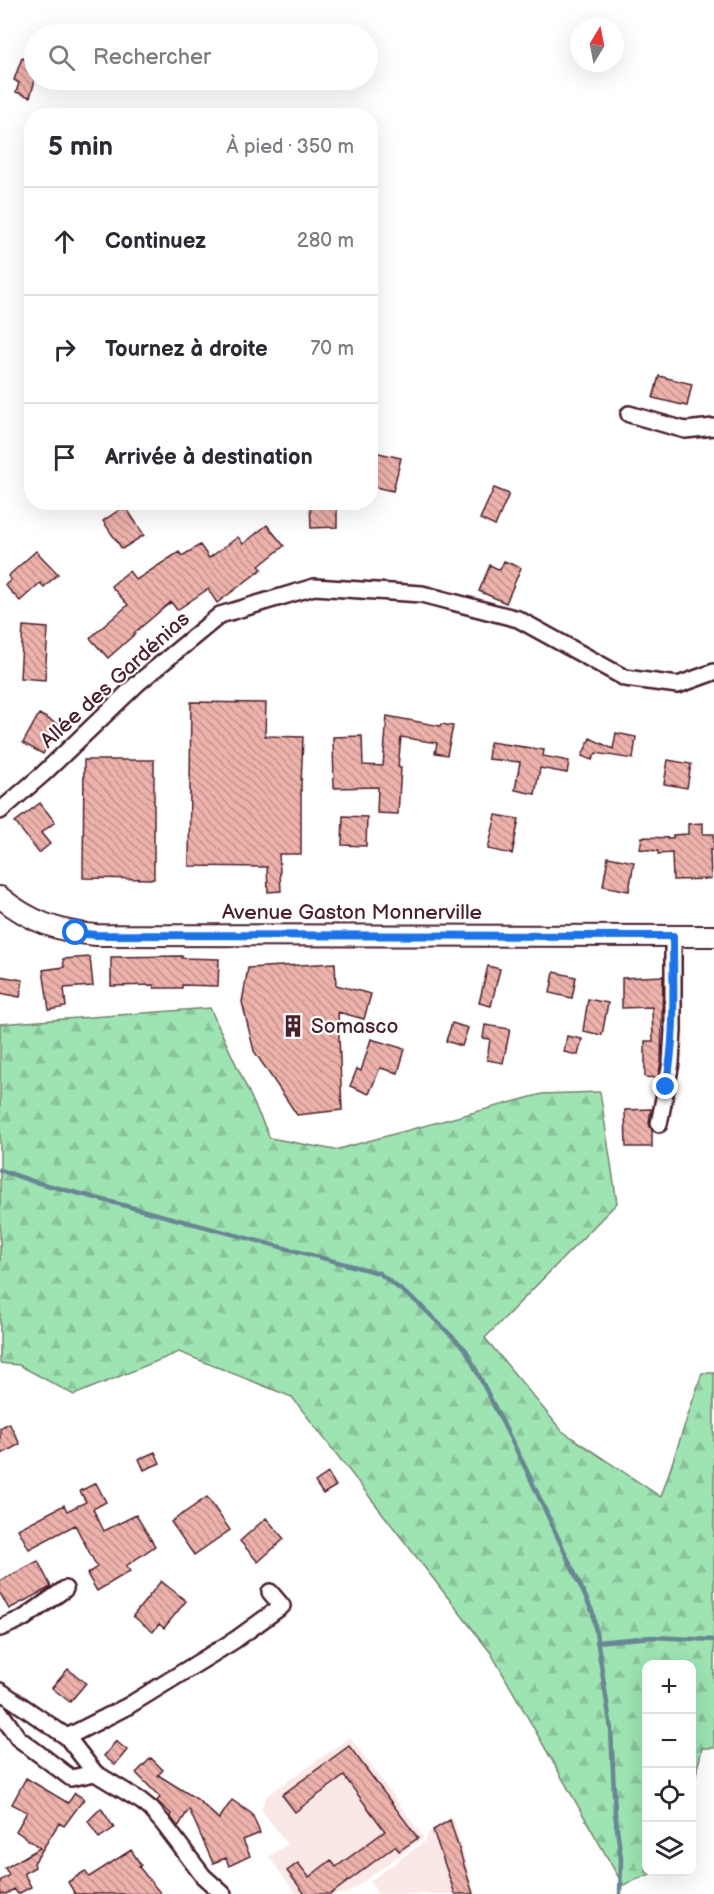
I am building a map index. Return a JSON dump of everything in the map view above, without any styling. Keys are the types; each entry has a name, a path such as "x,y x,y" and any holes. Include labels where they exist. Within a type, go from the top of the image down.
{"main road":[{"name":"Avenue Gaston Monnerville","path":"0,897 37,922 57,929 96,935 714,936"}],"street":[{"path":"629,414 685,430 714,426"},
{"name":"Allée des Gardénias","path":"0,811 43,774 138,683 220,615 314,587 422,594 518,619 625,678 678,685 714,672"},
{"path":"659,1124 671,1064 673,936"},
{"path":"0,1628 24,1618 65,1589"},
{"path":"67,1737 128,1706 235,1640 282,1606 270,1592"},
{"path":"0,1691 67,1737 94,1773 151,1809 203,1876 223,1894"},
{"path":"0,1712 18,1738 71,1778 94,1773"}],"shaded area":[{"path":"350,1737 424,1838 346,1894 296,1894 269,1857 287,1844 261,1809 267,1796"},
{"path":"453,1817 475,1894 378,1894 370,1881 424,1842 429,1832"}],"green space":[{"path":"210,1008 270,1138 335,1150 542,1094 600,1092 617,1203 485,1338 562,1431 661,1497 702,1373 714,1373 714,1748 702,1748 696,1774 696,1660 642,1660 642,1876 645,1876 623,1885 491,1653 292,1397 179,1352 74,1395 19,1365 0,1363 0,1024"}],"building":[{"path":"22,58 24,59 24,90 32,90 30,97 16,92 19,83 14,80"},
{"path":"659,376 692,384 687,406 653,398"},
{"path":"378,453 401,458 393,491 378,488"},
{"path":"494,488 509,494 495,526 480,519"},
{"path":"119,510 128,510 144,535 122,549 103,521"},
{"path":"310,510 337,510 337,527 311,528"},
{"path":"267,525 284,546 259,566 262,569 217,603 208,589 177,610 171,602 108,658 90,638 128,605 111,586 129,571 136,580 179,552 182,556 200,545 209,558 238,537 243,544"},
{"path":"36,551 58,574 44,587 40,583 20,601 5,585 11,580 8,576"},
{"path":"504,561 521,568 506,603 479,591 490,565 500,570"},
{"path":"23,626 48,628 45,680 20,678"},
{"path":"191,702 266,703 265,736 303,737 301,854 279,854 281,891 268,892 267,867 189,866"},
{"path":"39,714 59,725 43,754 23,743"},
{"path":"387,716 440,726 441,724 453,726 447,755 435,753 437,743 401,737 398,767 401,767 398,814 377,813 378,787 334,788 333,737 362,736 363,765 383,766"},
{"path":"616,733 636,737 633,759 596,753 592,760 582,756 590,738 613,749"},
{"path":"490,742 544,750 543,756 569,761 567,773 540,768 535,794 515,790 520,762 488,759"},
{"path":"84,760 154,760 154,879 83,878"},
{"path":"668,760 691,764 687,788 664,784"},
{"path":"40,803 55,822 41,833 50,844 39,853 15,822"},
{"path":"496,815 519,819 512,854 488,849"},
{"path":"343,816 367,817 366,846 342,845"},
{"path":"703,823 703,834 714,834 714,850 710,850 711,879 673,880 672,853 658,854 658,851 640,849 642,837 673,838 673,835 688,834 688,824"},
{"path":"608,857 634,862 629,891 603,886"},
{"path":"182,956 182,958 219,959 218,986 182,985 182,988 154,988 154,985 111,986 111,957"},
{"path":"90,957 93,986 64,988 66,1007 49,1010 43,970 64,967 63,959"},
{"name":"Somasco","path":"335,963 336,985 371,994 364,1019 338,1012 342,1110 297,1115 254,1051 242,1002 248,968"},
{"path":"488,966 500,969 491,1006 479,1003"},
{"path":"554,972 576,977 572,998 550,993"},
{"path":"0,976 23,980 20,997 0,993"},
{"path":"663,976 661,1062 658,1078 645,1077 645,1041 653,1041 652,1007 622,1008 622,978"},
{"path":"588,999 608,1003 602,1035 583,1031"},
{"path":"452,1023 468,1028 462,1046 446,1041"},
{"path":"485,1025 510,1029 503,1063 487,1060 490,1039 483,1038"},
{"path":"567,1036 582,1039 578,1055 564,1052"},
{"path":"371,1039 405,1049 398,1073 380,1068 369,1094 350,1086 357,1069 361,1071"},
{"path":"651,1109 649,1123 652,1130 652,1147 626,1147 625,1110"},
{"path":"9,1423 20,1444 0,1455 0,1428"},
{"path":"155,1452 160,1463 144,1470 139,1459"},
{"path":"328,1473 336,1486 323,1494 315,1482"},
{"path":"96,1483 106,1502 93,1509 104,1531 136,1515 155,1546 126,1566 130,1571 97,1591 87,1574 97,1567 75,1525 29,1549 18,1529 64,1505 67,1511 86,1502 80,1491"},
{"path":"207,1497 230,1530 194,1555 171,1522"},
{"path":"266,1518 284,1539 258,1562 240,1541"},
{"path":"38,1561 51,1587 9,1609 0,1593 0,1581"},
{"path":"161,1581 186,1601 164,1628 159,1624 153,1632 133,1616"},
{"path":"68,1669 86,1683 70,1702 52,1688"},
{"path":"116,1741 127,1750 115,1765 104,1756"},
{"path":"349,1746 418,1838 399,1851 395,1846 331,1894 305,1894 287,1871 298,1863 309,1877 331,1860 336,1867 385,1831 344,1776 295,1812 282,1795"},
{"path":"151,1758 163,1770 158,1775 197,1799 219,1819 232,1800 252,1814 260,1833 243,1840 250,1856 229,1866 226,1858 213,1863 189,1809 178,1827 170,1816 171,1814 157,1801 160,1797 136,1773"},
{"path":"26,1778 68,1803 75,1793 84,1799 64,1826 59,1823 34,1863 35,1867 24,1873 31,1887 18,1894 14,1889 6,1894 0,1894 0,1881 9,1875 5,1868 40,1848 16,1831 27,1812 12,1804"},
{"path":"101,1808 114,1828 99,1838 88,1821"},
{"path":"450,1820 473,1894 455,1894 433,1830"},
{"path":"131,1850 141,1865 139,1867 161,1894 75,1894 68,1882 85,1871 89,1877"}],"waterway":[{"path":"0,1170 32,1181 379,1273 418,1303 466,1350 526,1469 593,1613 611,1729 615,1813 621,1859 620,1894"},
{"path":"597,1642 652,1637 714,1640"}],"place":[{"name":"Somasco","path":"293,1026"}],"route":[{"path":"76,933 96,935 673,936 673,1031 671,1064 666,1087"}]}
